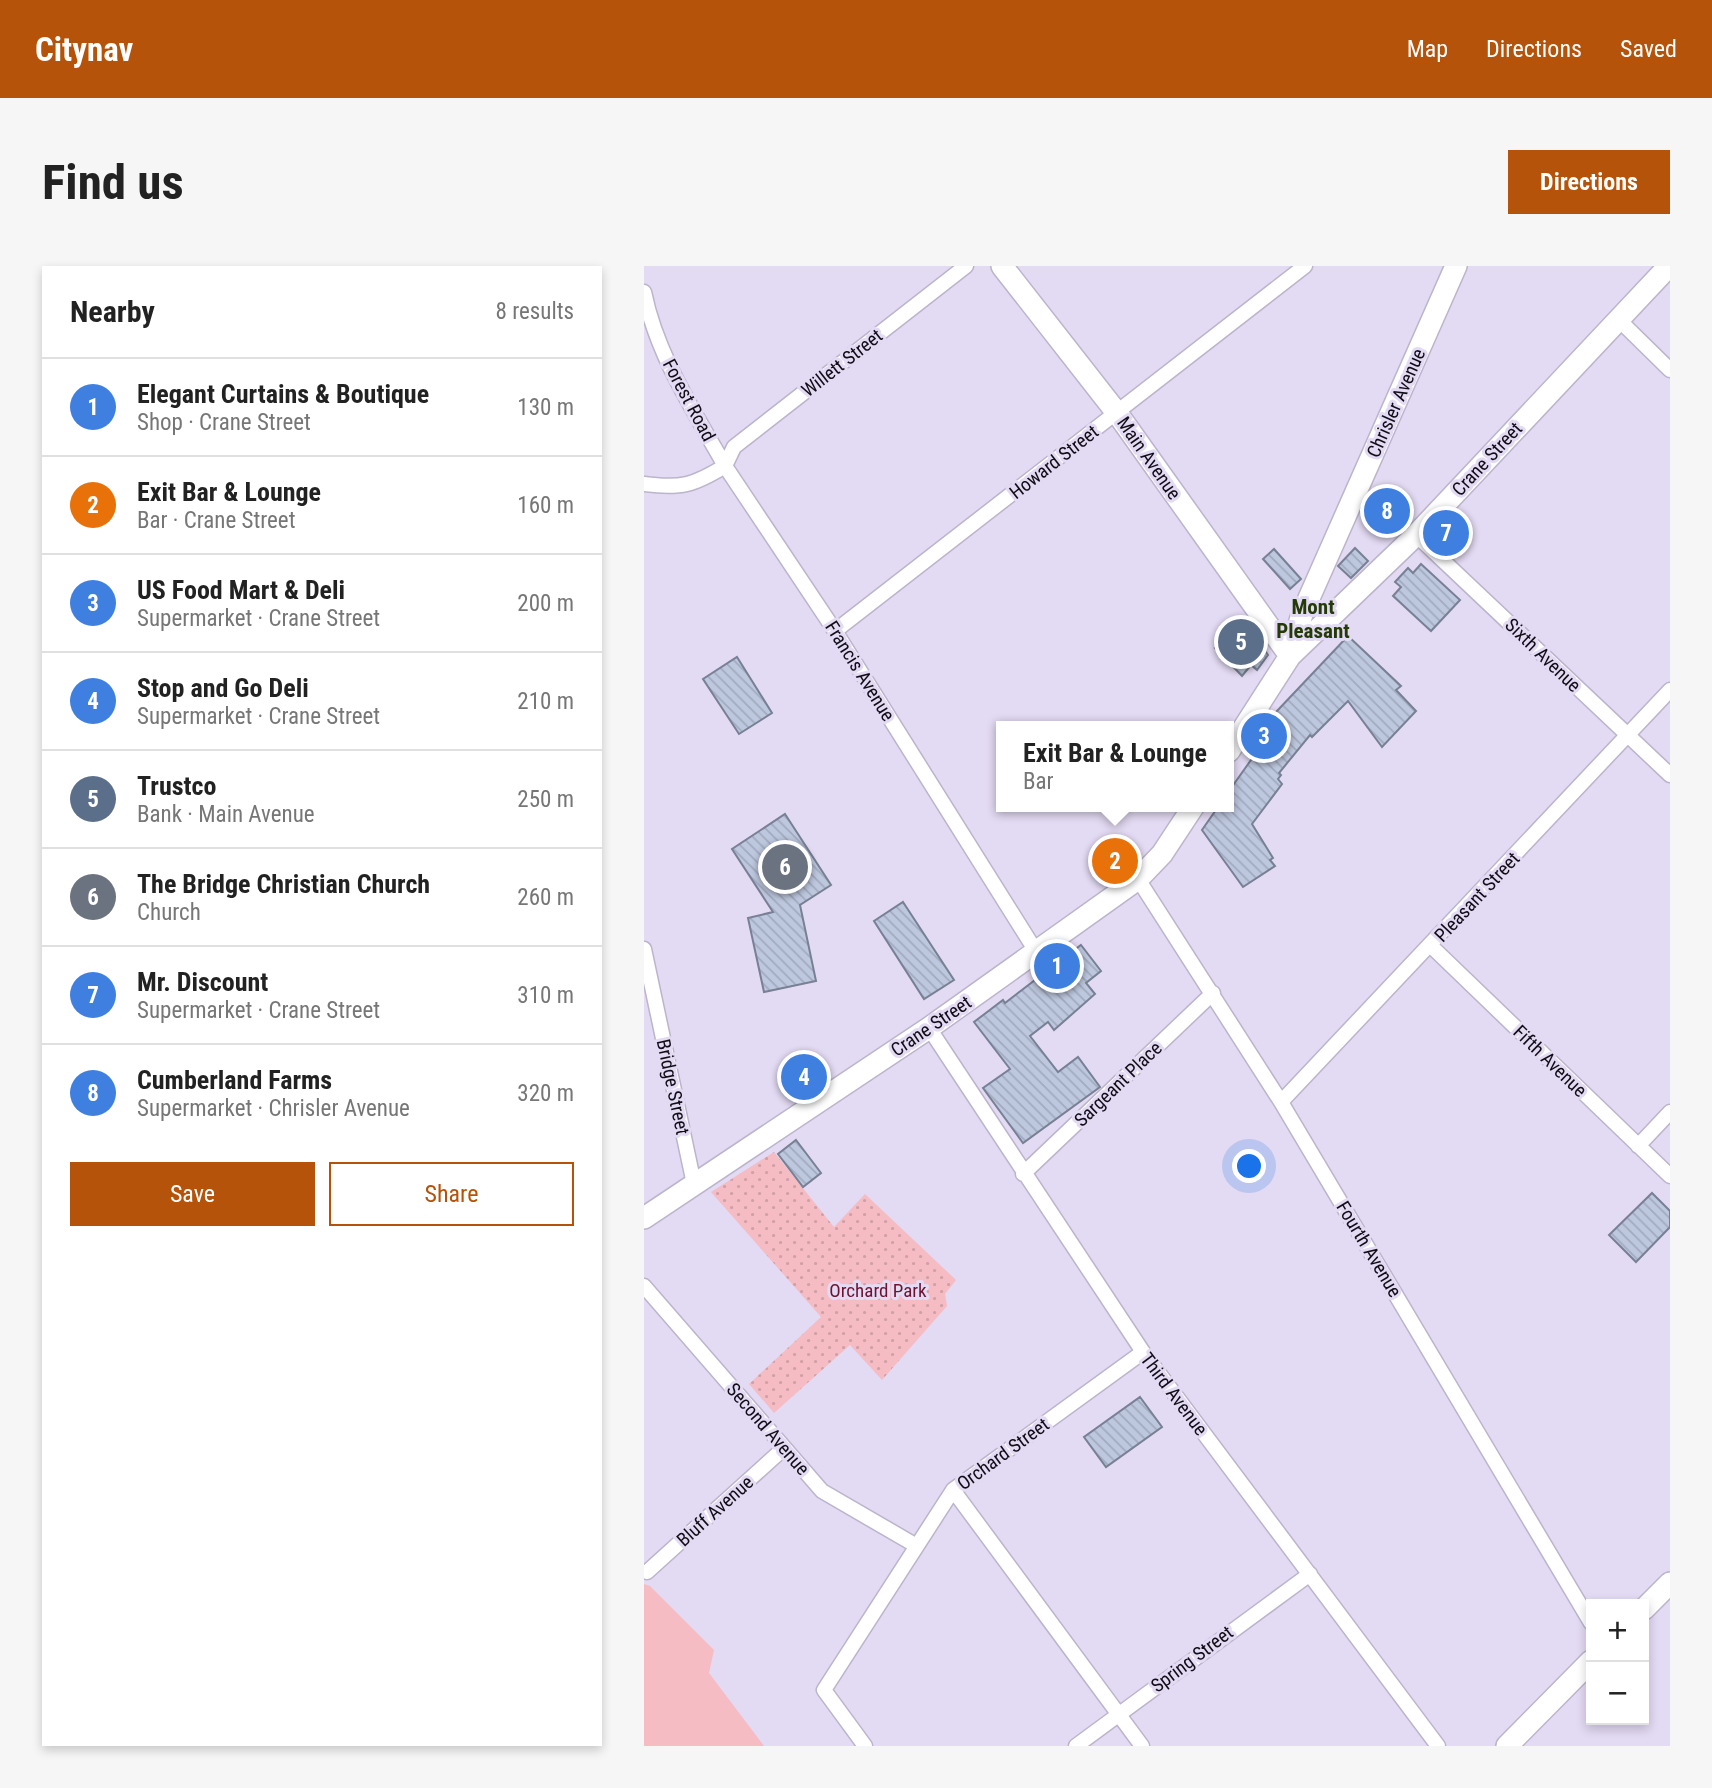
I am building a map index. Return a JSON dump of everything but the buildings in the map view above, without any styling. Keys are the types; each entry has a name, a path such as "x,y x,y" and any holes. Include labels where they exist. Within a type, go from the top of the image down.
{"street":[{"name":"Willett Street","path":"725,466 734,447 966,266"},
{"name":"Main Avenue","path":"1002,266 1117,413 1290,656"},
{"name":"Howard Street","path":"835,631 1305,266"},
{"name":"Chrisler Avenue","path":"1290,656 1302,614 1457,266"},
{"name":"Crane Street","path":"1234,743 1290,656 1416,535 1669,266"},
{"name":"Forest Road","path":"644,292 650,320 674,378 725,466"},
{"path":"1618,320 1670,370"},
{"path":"644,484 674,488 706,477 725,466"},
{"name":"Francis Avenue","path":"725,466 835,631 1037,953"},
{"name":"Sixth Avenue","path":"1416,535 1670,775"},
{"name":"Pleasant Street","path":"1281,1102 1670,690"},
{"name":"Crane Street","path":"644,1218 929,1028 1138,879 1162,854 1190,812"},
{"name":"Fourth Avenue","path":"1138,879 1281,1102 1586,1615"},
{"name":"Fifth Avenue","path":"1431,946 1670,1176"},
{"name":"Bridge Street","path":"644,949 694,1184"},
{"name":"Sargeant Place","path":"1023,1174 1213,993"},
{"name":"Third Avenue","path":"929,1028 1143,1352 1438,1746"},
{"path":"1638,1146 1670,1112"},
{"name":"Second Avenue","path":"644,1286 822,1491 915,1545"},
{"name":"Orchard Street","path":"865,1746 824,1690 915,1545 953,1490 1143,1352"},
{"name":"Bluff Avenue","path":"647,1573 783,1449"},
{"path":"953,1490 1142,1746"},
{"name":"Spring Street","path":"1076,1746 1310,1574"},
{"path":"1649,1604 1670,1583"},
{"path":"1507,1746 1590,1662"}],"green space":[{"name":"Orchard Park","path":"774,1152 834,1227 865,1194 956,1280 945,1294 947,1306 882,1380 850,1345 774,1413 749,1384 821,1317 711,1192"},
{"path":"644,1584 650,1586 714,1650 709,1673 764,1746 644,1746"}],"place":[{"name":"Cumberland Farms","path":"1387,511"},
{"name":"Mr. Discount","path":"1446,533"},
{"name":"Trustco","path":"1241,642"},
{"name":"US Food Mart & Deli","path":"1264,736"},
{"name":"Exit Bar & Lounge","path":"1115,861"},
{"name":"The Bridge Christian Church","path":"785,867"},
{"name":"Elegant Curtains & Boutique","path":"1057,966"},
{"name":"Stop and Go Deli","path":"804,1077"}],"district":[{"name":"Mont Pleasant","path":"1313,619"}]}
